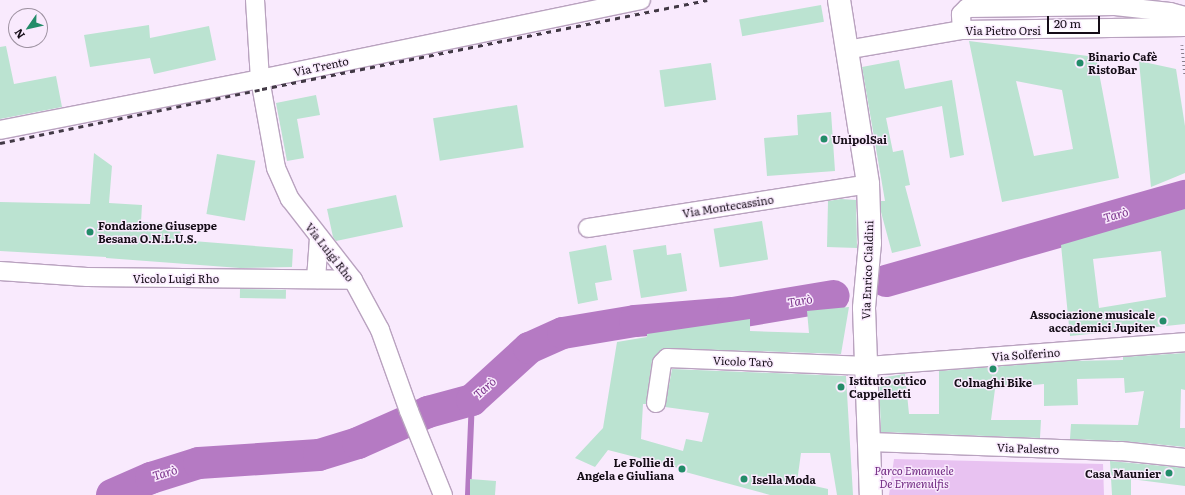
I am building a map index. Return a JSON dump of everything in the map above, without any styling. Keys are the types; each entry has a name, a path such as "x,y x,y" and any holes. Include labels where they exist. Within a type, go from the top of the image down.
{"street":[{"name":"Via Luigi Rho","path":"254,0 260,79 276,168 290,199 353,280 380,330 413,420 443,495"},
{"name":"Via Trento","path":"0,130 260,79 642,0"},
{"name":"Via Enrico Cialdini","path":"839,0 868,184 870,243 864,308 871,495"},
{"path":"961,22 967,8 1116,6 1170,12 1183,23"},
{"name":"Via Pietro Orsi","path":"846,50 961,22 1183,23"},
{"name":"Via Montecassino","path":"588,228 868,184"},
{"path":"316,279 320,238"},
{"name":"Vicolo Luigi Rho","path":"0,271 87,277 353,280"},
{"name":"Via Solferino","path":"867,366 1185,342"},
{"name":"Vicolo Tarò","path":"656,403 662,363 667,358 867,366"},
{"name":"Via Palestro","path":"870,442 1121,451 1185,458"}],"path":[{"path":"1183,23 1185,74"}],"green space":[{"name":"Parco Emanuele De Ermenulfis","path":"894,459 1103,464 1104,495 889,495"}],"building":[{"path":"821,5 824,22 742,36 739,19"},
{"path":"149,25 150,38 209,26 216,60 154,74 150,58 90,67 84,35"},
{"path":"969,41 1096,57 1119,178 1002,202","holes":["1016,81 1062,90 1073,149 1034,156"]},
{"path":"6,46 14,84 56,76 62,107 0,119 0,47"},
{"path":"899,60 905,89 952,80 964,155 950,158 942,106 886,118 893,152 903,150 910,185 905,186 921,246 892,253 881,212 881,201 885,201 862,67"},
{"path":"1139,61 1176,69 1185,126 1185,173 1151,187"},
{"path":"711,63 716,100 665,107 660,70"},
{"path":"316,95 320,115 297,119 304,158 287,161 276,103"},
{"path":"517,105 524,147 440,161 433,118"},
{"path":"831,112 835,171 767,176 764,138 798,135 797,115"},
{"name":"Fondazione Giuseppe Besana O.N.L.U.S.","path":"94,153 112,166 109,203 142,205 141,222 181,225 180,240 293,249 292,267 240,268 106,257 0,251 0,202 90,204"},
{"path":"217,154 255,161 245,221 206,214"},
{"path":"396,195 403,227 336,241 333,237 327,209"},
{"path":"841,199 856,200 857,248 827,247 828,201"},
{"path":"1185,209 1185,324 1070,336 1061,245","holes":["1161,251 1166,297 1099,308 1093,259"]},
{"path":"762,221 768,260 720,267 714,229"},
{"path":"606,245 612,280 595,283 598,300 578,304 569,252"},
{"path":"666,245 667,255 681,253 687,291 641,298 633,250"},
{"path":"240,289 286,290 286,299 240,298"},
{"path":"849,307 841,354 663,348 652,361 646,404 643,404 641,439 683,451 686,439 702,442 709,413 665,407 672,369 846,376 853,495 837,495 830,453 801,453 797,482 828,489 828,495 770,495 678,470 678,468 608,450 595,467 575,458 603,428 617,342 647,337 647,334 750,319 750,331 809,333 807,311"},
{"path":"1185,353 1185,390 1181,389 1180,428 1185,428 1185,447 1122,441 1070,439 1071,424 1138,425 1144,391 1125,393 1124,378 1077,379 1078,405 1044,406 1044,384 995,389 991,420 1041,420 1040,438 881,432 879,378 905,374 909,414 939,414 939,371 1069,361 1123,360 1123,357"},
{"path":"1110,461 1185,468 1185,486 1131,479 1131,495 1112,495"},
{"path":"470,479 496,481 495,495 470,495"}],"waterway":[{"name":"Tarò","path":"886,281 1185,196"},
{"name":"Tarò","path":"112,495 151,478 199,463 319,455 358,443 428,412 472,400 529,348 563,333 635,321 733,313 834,296"},
{"path":"468,495 472,400"}],"railway":[{"path":"0,143 707,0"}],"place":[{"name":"Binario Cafè RistoBar","path":"1080,63"},
{"name":"UnipolSai","path":"824,139"},
{"name":"Fondazione Giuseppe Besana O.N.L.U.S.","path":"90,232"},
{"name":"Associazione musicale accademici Jupiter","path":"1163,321"},
{"name":"Colnaghi Bike","path":"993,369"},
{"name":"Istituto ottico Cappelletti","path":"841,387"},
{"name":"Le Follie di Angela e Giuliana","path":"682,469"},
{"name":"Casa Maunier","path":"1169,473"},
{"name":"Isella Moda","path":"744,479"}]}
